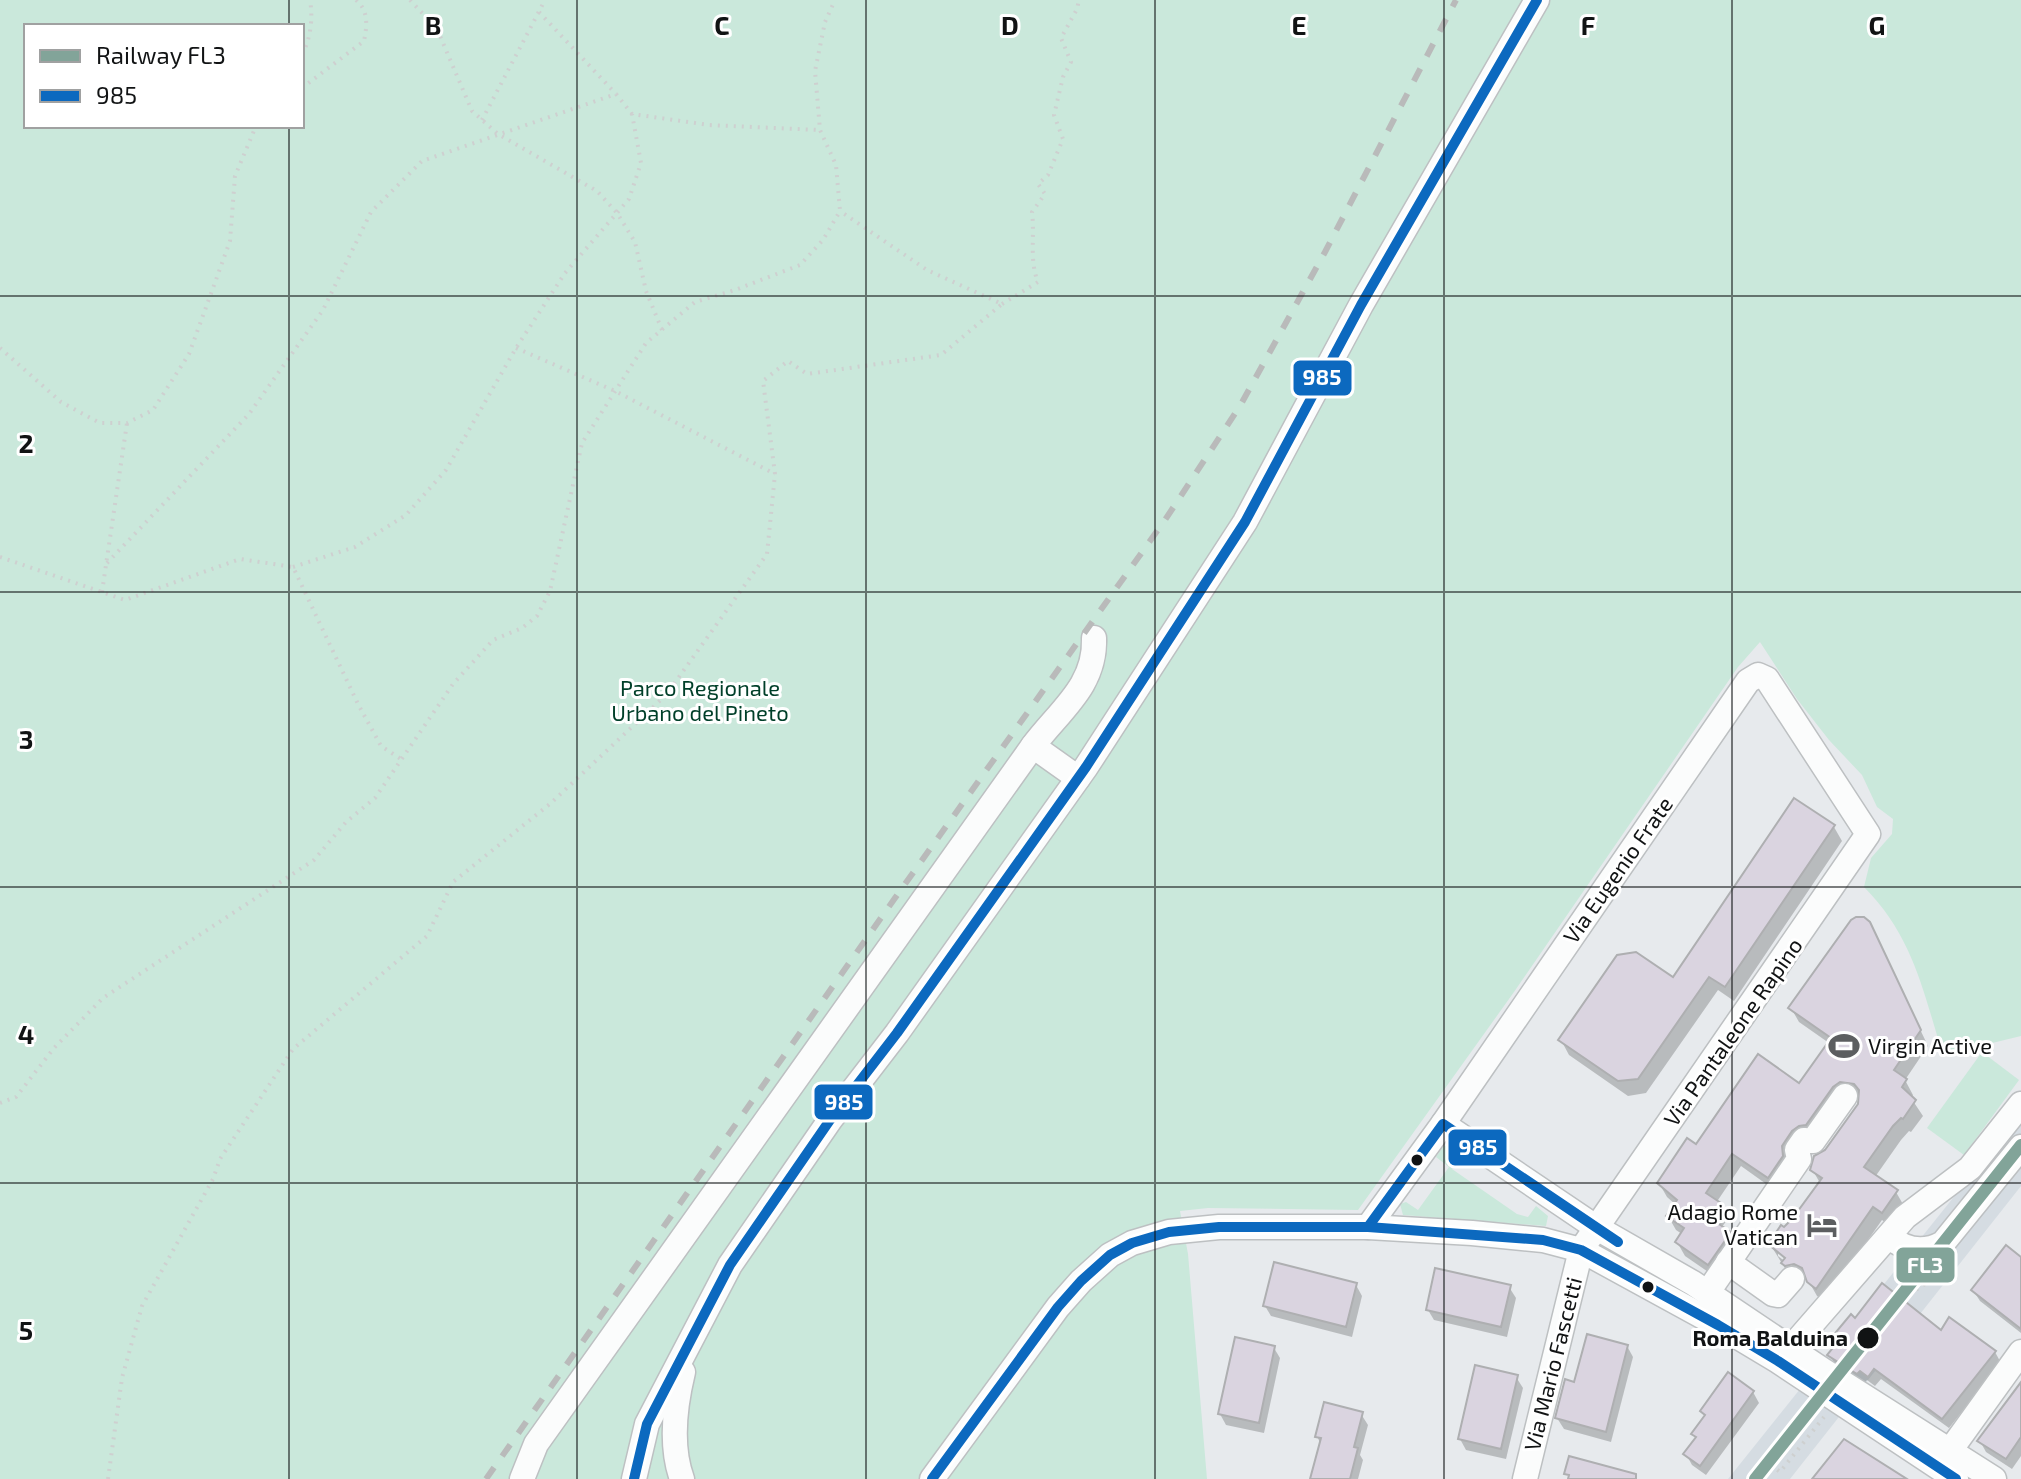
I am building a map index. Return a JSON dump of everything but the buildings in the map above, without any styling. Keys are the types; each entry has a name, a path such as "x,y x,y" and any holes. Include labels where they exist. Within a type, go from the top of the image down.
{"street":[{"path":"634,1479 647,1424 730,1265 830,1120 897,1033 1078,778 1245,522 1361,305 1537,0"},
{"path":"522,1479 536,1444 1033,746 1086,681 1093,666 1094,638"},
{"name":"Via Eugenio Frate","path":"1368,1227 1753,677 1758,675 1767,679 1774,687 1868,834"},
{"path":"1033,746 1078,778"},
{"name":"Via Pantaleone Rapino","path":"1581,1250 1868,834"},
{"path":"1708,1292 1799,1159 1797,1150 1804,1140 1813,1141 1845,1096"},
{"path":"1790,1349 1905,1217 1970,1168 2021,1104"},
{"path":"1443,1124 1630,1249 1708,1292 1790,1349 1819,1378 1956,1479"},
{"path":"1890,1237 1904,1247 1919,1250 1943,1243 2021,1147"},
{"path":"932,1479 1058,1307 1092,1271 1121,1249 1169,1232 1219,1227 1368,1227 1543,1240 1581,1250 1819,1378"},
{"path":"1581,1250 1630,1249"},
{"name":"Via Mario Fascetti","path":"1525,1479 1581,1250"},
{"path":"1728,1262 1773,1294 1778,1295 1792,1279"},
{"path":"682,1479 677,1465 677,1396 690,1338"},
{"path":"1934,1464 2021,1352"},
{"path":"1934,1464 1994,1479"}],"path":[{"path":"304,51 308,45 310,0"},
{"path":"304,86 364,41 367,25 362,5 356,0"},
{"path":"410,0 437,29 472,111 498,134 597,191 617,213 635,242 646,291 662,330"},
{"path":"482,120 545,0"},
{"path":"0,1103 16,1097 54,1048 103,998 314,860 346,822 375,798 453,684 493,640 522,628 537,616 550,591 582,443 646,343 695,302 800,265 823,240 840,211 836,165 820,130 815,71 825,22 835,0"},
{"path":"108,1479 122,1378 142,1306 213,1179 220,1159 293,1049 427,936 453,882 551,803 666,695 767,554 775,474 763,381 788,361 807,374 941,355 1002,304 1038,282 1032,266 1032,212 1045,194 1038,184 1048,175 1063,139 1054,115 1063,77 1071,62 1061,38 1079,0"},
{"path":"0,557 125,600 240,559 293,567 355,547 406,515 446,470 516,348 565,273 629,199 641,163 632,114 539,12"},
{"path":"107,563 249,414 323,310 371,212 422,161 616,94"},
{"path":"632,114 709,125 820,130"},
{"path":"0,348 61,402 100,423 127,423 153,410 189,354 230,241 235,176 255,128"},
{"path":"840,211 927,270 1002,304"},
{"path":"516,348 615,391 775,474"},
{"path":"102,592 127,423"},
{"path":"293,567 373,732 381,746 401,759"},
{"path":"1760,1479 1802,1427"},
{"path":"1771,1465 1780,1472 1809,1435"}],"shaded area":[{"path":"2021,1113 2021,1186 1790,1479 1728,1479"}],"green space":[{"name":"Parco Regionale Urbano del Pineto","path":"0,0 2021,0 2021,1036 1943,1055 1905,945 1881,906 1864,887 1871,858 1892,834 1893,819 1877,807 1862,775 1797,699 1760,642 1738,667 1514,992 1358,1210 1208,1208 1180,1211 1188,1254 1207,1479 0,1479"},
{"path":"1982,1052 2019,1080 1964,1155 1927,1128"},
{"path":"1444,1145 1460,1156 1452,1169 1517,1214 1528,1217 1536,1206 1548,1216 1546,1226 1403,1215 1400,1204 1406,1202 1418,1210 1449,1167 1436,1157"}],"railway":[{"path":"486,1479 1165,520 1240,406 1325,252 1456,0"}],"rail line":[{"name":"FL3","path":"1755,1479 2021,1145"}],"transit line":[{"name":"985","path":"634,1479 647,1424 730,1265 830,1120 897,1033 1086,767 1245,522 1361,305 1537,0"},
{"name":"985","path":"1368,1227 1443,1124 1618,1242"},
{"name":"985","path":"932,1479 1058,1307 1110,1255 1132,1243 1169,1232 1219,1227 1368,1227 1543,1240 1581,1250 1778,1361 1956,1479"}],"place":[{"name":"Virgin Active","path":"1844,1046"},
{"name":"Adagio Rome Vatican","path":"1822,1225"},
{"name":"Roma Balduina","path":"1868,1338"}]}
